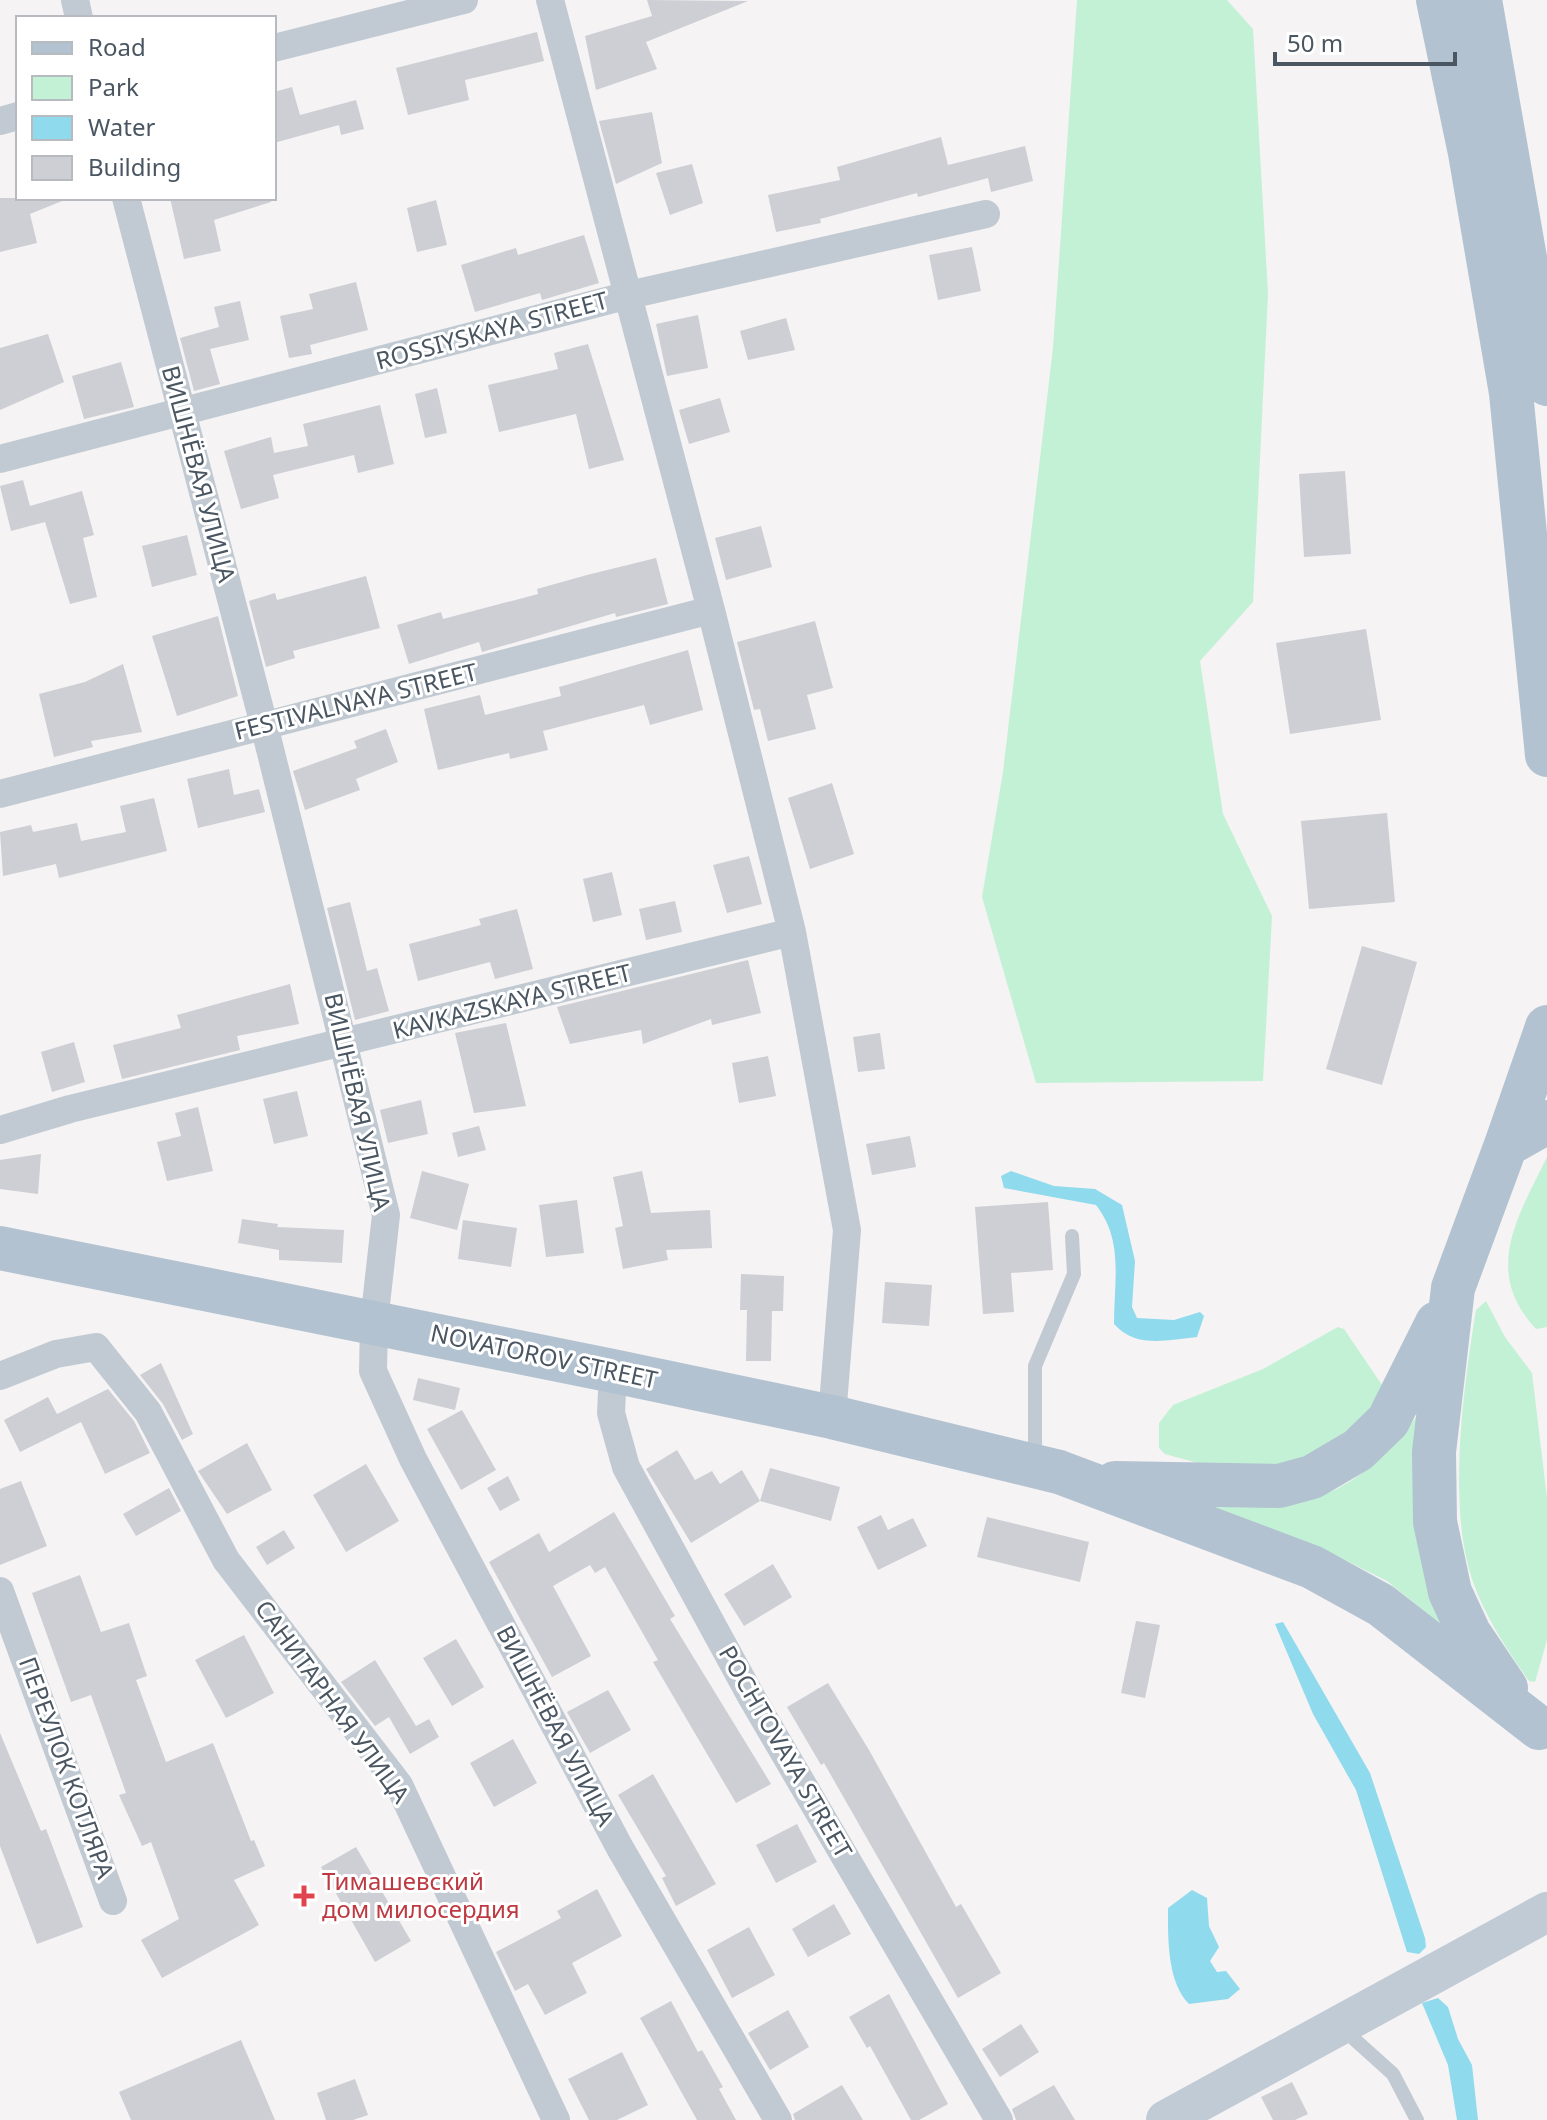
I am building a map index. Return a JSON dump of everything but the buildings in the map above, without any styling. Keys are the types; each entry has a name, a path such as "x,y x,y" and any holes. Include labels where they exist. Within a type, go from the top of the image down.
{"main road":[{"path":"1438,0 1470,153 1511,393 1547,755"},
{"path":"1480,0 1547,384"},
{"path":"1083,1482 1279,1486 1312,1477 1358,1450 1388,1421 1453,1288 1547,1027"},
{"path":"1506,1145 1547,1122"},
{"name":"NOVATOROV STREET","path":"0,1248 613,1371 832,1417 1035,1465 1312,1567 1381,1605 1543,1732"},
{"path":"1453,1288 1434,1452 1435,1522 1450,1592 1469,1633 1491,1669 1543,1732"}],"street":[{"path":"276,47 464,0"},
{"path":"550,0 711,610 792,932 847,1230 832,1417"},
{"name":"ВИШНЁВАЯ УЛИЦА","path":"127,200 264,725 386,1215 374,1322 373,1371 413,1459 620,1848 778,2120"},
{"name":"ROSSIYSKAYA STREET","path":"0,459 629,295 986,214"},
{"name":"FESTIVALNAYA STREET","path":"0,794 711,610"},
{"name":"KAVKAZSKAYA STREET","path":"0,1130 70,1109 792,932"},
{"name":"САНИТАРНАЯ УЛИЦА","path":"0,1376 56,1354 96,1347 148,1412 226,1560 399,1785 556,2120"},
{"name":"POCHTOVAYA STREET","path":"613,1371 611,1413 626,1467 752,1698 999,2120"},
{"name":"ПЕРЕУЛОК КОТЛЯРА","path":"0,1591 113,1901"},
{"path":"1166,2120 1547,1912"}],"lane":[{"path":"1035,1465 1035,1366 1074,1274 1072,1236"},
{"path":"1338,2025 1393,2074 1417,2120"}],"green space":[{"path":"1077,0 1227,0 1253,29 1268,294 1253,602 1200,661 1223,814 1272,916 1263,1081 1036,1083 982,897 1003,772 1053,348"},
{"path":"1547,1157 1547,1327 1536,1329 1520,1307 1511,1286 1508,1265 1517,1222"},
{"path":"1486,1301 1505,1337 1532,1373 1547,1498 1547,1640 1535,1682 1529,1681 1484,1609 1467,1561 1462,1533 1459,1469 1463,1403 1476,1310"},
{"path":"1338,1327 1344,1329 1384,1388 1383,1398 1320,1461 1238,1474 1165,1454 1159,1448 1159,1423 1173,1405 1263,1369"},
{"path":"1418,1415 1443,1626 1387,1581 1319,1547 1192,1503 1264,1506 1320,1496 1345,1485 1369,1468"}],"water":[{"path":"1011,1171 1054,1186 1095,1189 1122,1205 1135,1261 1132,1307 1137,1318 1174,1320 1200,1312 1204,1316 1197,1337 1142,1340 1123,1332 1114,1324 1114,1247 1105,1219 1096,1205 1004,1188 1001,1176"},
{"path":"1283,1622 1370,1773 1425,1938 1426,1947 1419,1954 1407,1952 1356,1790 1313,1714 1275,1624"},
{"path":"1192,1890 1207,1898 1209,1926 1219,1947 1210,1961 1217,1972 1226,1971 1240,1989 1228,1999 1189,2004 1176,1984 1170,1959 1168,1908"},
{"path":"1438,1998 1448,2007 1458,2039 1472,2065 1478,2120 1457,2120 1448,2065 1422,2003"}],"place":[{"name":"Тимашевский дом милосердия","path":"304,1896"}]}
